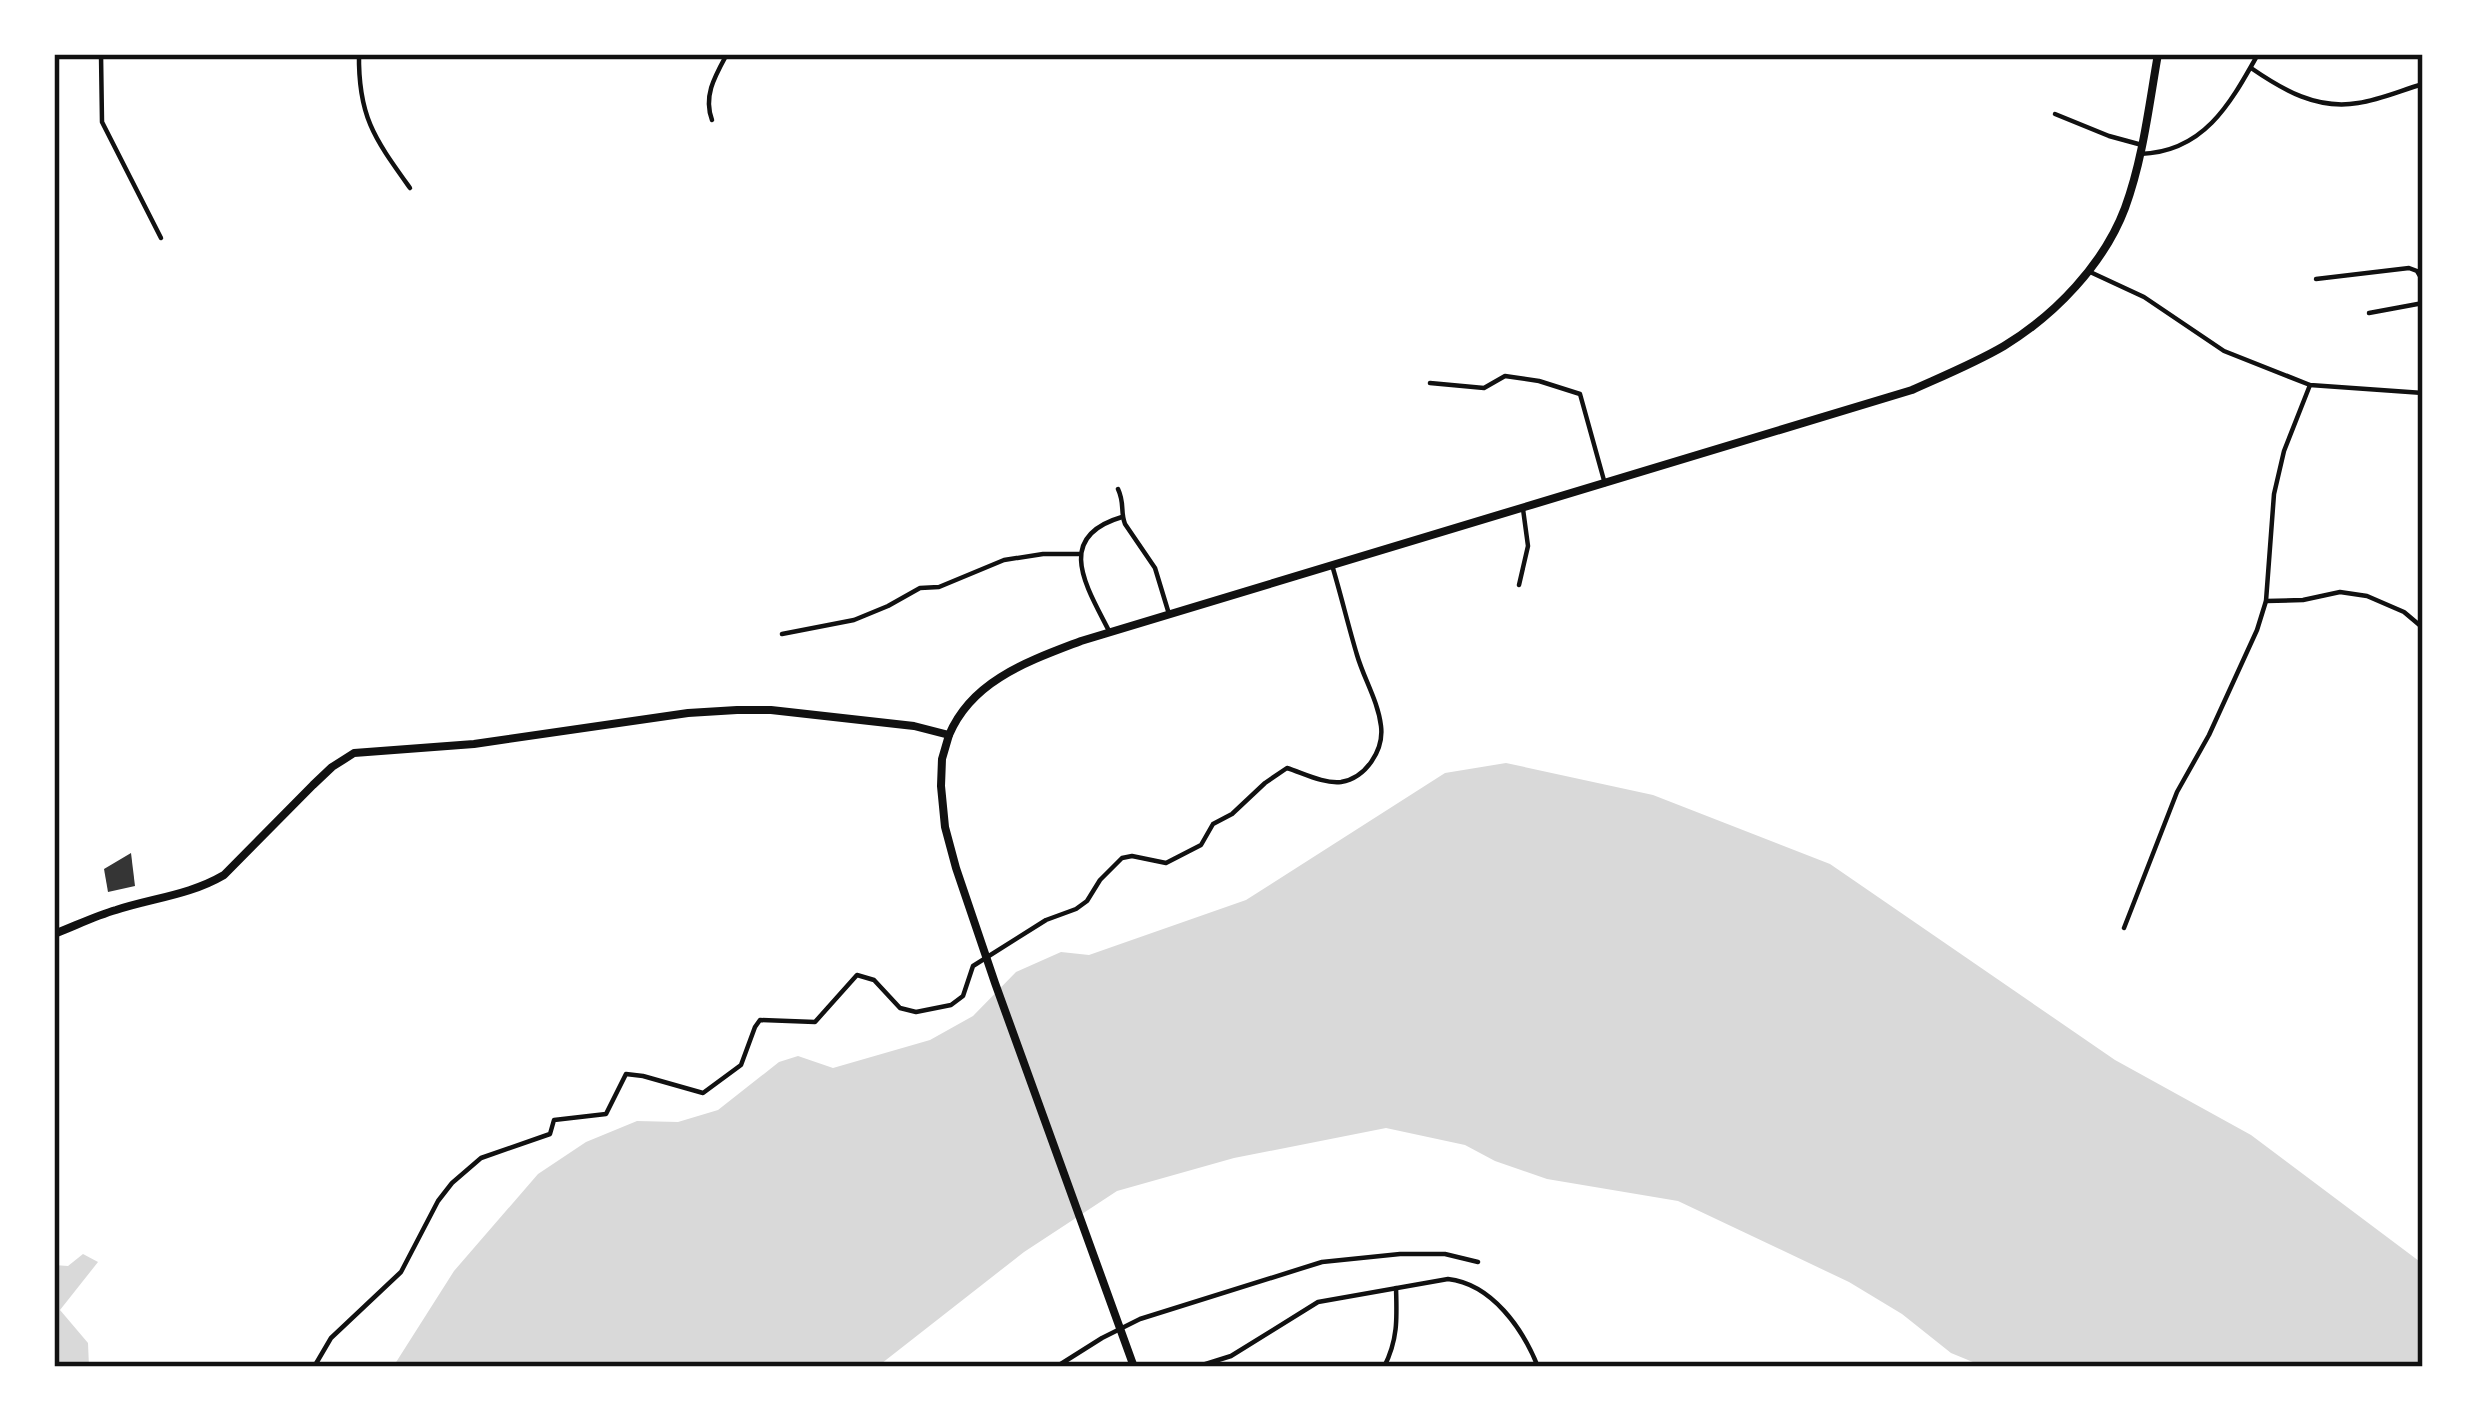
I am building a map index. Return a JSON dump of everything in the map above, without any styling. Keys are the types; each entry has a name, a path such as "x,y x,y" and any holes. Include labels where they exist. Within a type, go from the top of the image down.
{"main road":[{"path":"1134,1367 995,983 945,827 941,759 966,705 1021,664 1110,633 1912,390 2007,344 2089,271 2114,233 2141,149 2158,54"},
{"path":"54,934 116,910 182,894 224,875 332,767 354,753 474,744 737,710 914,726 949,735"}],"street":[{"path":"101,54 102,122 161,238"},
{"path":"359,54 358,86 368,126 410,188"},
{"path":"712,120 706,105 727,54"},
{"path":"2054,114 2141,149 2163,153 2206,128 2233,100 2258,54"},
{"path":"2251,68 2284,91 2335,103 2357,104 2423,84"},
{"path":"2317,279 2409,268 2423,281"},
{"path":"2089,271 2144,297 2224,351 2310,385 2423,393"},
{"path":"2369,313 2423,303"},
{"path":"1430,383 1484,388 1505,376 1580,394 1605,484"},
{"path":"2124,928 2177,792 2257,630 2266,601 2274,494 2284,451 2310,385"},
{"path":"1118,489 1124,500 1122,517 1155,568 1169,616"},
{"path":"1520,585 1528,546 1523,509"},
{"path":"1110,633 1079,554 1085,536 1101,523 1122,517"},
{"path":"782,634 854,620 920,588 938,587 1004,560 1079,554"},
{"path":"314,1367 331,1338 401,1273 452,1183 481,1158 550,1134 554,1120 606,1114 626,1074 703,1093 741,1065 760,1020 814,1022 856,975 874,980 900,1008 916,1012 951,1004 963,996 973,966 1046,920 1076,909 1122,858 1166,863 1201,845 1214,824 1287,768 1343,782 1367,768 1380,745 1382,730 1333,565"},
{"path":"2266,601 2340,592 2367,596 2404,612 2423,628"},
{"path":"1056,1367 1140,1319 1322,1262 1445,1254 1478,1262"},
{"path":"1196,1367 1231,1355 1318,1302 1448,1279 1468,1284 1498,1305 1526,1339 1538,1367"},
{"path":"1384,1367 1397,1333 1396,1288"}],"shaded area":[{"path":"1506,763 1653,795 1830,864 2115,1060 2251,1135 2423,1264 2423,1367 1985,1367 1951,1353 1902,1314 1849,1282 1678,1201 1547,1179 1465,1145 1386,1128 1234,1158 1117,1191 1024,1252 877,1367 393,1367 454,1271 538,1174 586,1142 637,1121 678,1122 718,1110 779,1062 798,1056 833,1068 930,1040 973,1016 1016,972 1061,952 1089,955 1246,900 1445,773"},
{"path":"83,1254 98,1262 60,1310 88,1343 89,1367 54,1367 54,1265 68,1266"}],"building":[{"path":"131,853 135,886 108,892 104,869"}]}
